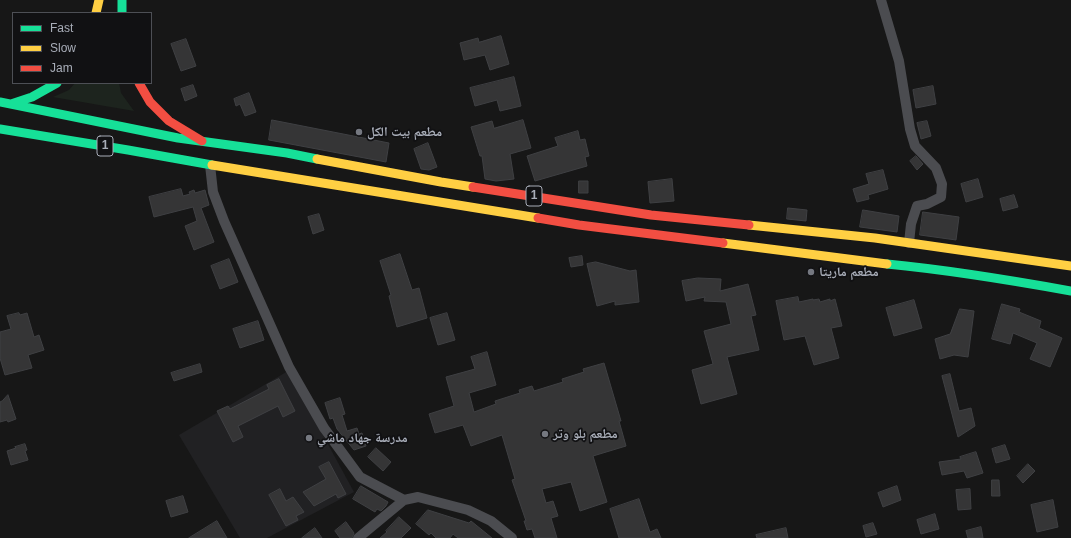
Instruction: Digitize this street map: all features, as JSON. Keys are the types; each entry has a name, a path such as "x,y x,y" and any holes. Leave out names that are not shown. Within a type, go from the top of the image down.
{"main road":[{"path":"96,12 99,0"},
{"path":"122,0 122,12"},
{"path":"11,104 32,97 55,84"},
{"path":"140,84 150,102 169,121 202,141"},
{"name":"1","path":"0,102 178,138 287,153 438,192 579,225 927,268 1071,291"},
{"name":"1","path":"0,129 210,165 651,215 874,244 909,243 1064,270"},
{"path":"872,262 874,244"},
{"path":"1057,289 1064,270"}],"street":[{"path":"881,0 899,61 910,129 915,146 936,168 942,184 941,197 927,204 917,206 911,224 909,243"},
{"path":"210,165 213,192 224,221 289,367 324,428 360,477 404,500"},
{"path":"358,538 404,500 418,497 468,510 491,521 512,538"}],"shaded area":[{"path":"74,84 119,84 121,93 134,111 53,97 69,90"},
{"path":"288,371 354,492 267,538 240,538 179,435"}],"building":[{"path":"501,36 509,64 490,70 485,55 464,60 460,43 478,38 479,42"},
{"path":"186,39 196,66 181,71 171,44"},
{"path":"514,77 521,106 500,111 497,100 475,106 470,88"},
{"path":"193,85 197,96 185,101 181,89"},
{"path":"933,86 936,104 916,108 913,90"},
{"path":"249,93 256,112 245,116 240,104 236,106 234,99"},
{"path":"272,120 389,143 386,162 269,140"},
{"path":"523,120 531,148 510,154 514,179 496,181 485,179 482,156 480,156 471,127 492,121 494,128"},
{"path":"927,121 931,136 921,139 917,123"},
{"path":"578,131 580,140 585,139 589,156 585,157 587,166 535,181 527,156 558,146 555,138"},
{"path":"428,143 437,167 429,170 421,169 414,149"},
{"path":"916,156 923,164 917,170 910,161"},
{"path":"883,170 888,189 868,195 869,199 857,202 853,189 869,184 866,174"},
{"path":"672,179 674,201 650,203 648,182"},
{"path":"978,179 983,197 966,202 961,184"},
{"path":"579,181 588,181 588,193 579,193"},
{"path":"181,189 183,196 190,194 189,192 194,190 195,193 205,190 209,205 201,208 214,242 194,250 185,226 197,221 193,207 154,217 149,197"},
{"path":"1014,195 1018,207 1003,211 1000,199"},
{"path":"788,208 807,210 806,221 787,219"},
{"path":"863,210 899,216 897,232 860,227"},
{"path":"923,212 959,217 956,240 920,235"},
{"path":"319,214 324,230 313,234 308,217"},
{"path":"400,254 412,290 419,288 427,318 397,327 389,296 391,295 380,261"},
{"path":"582,256 583,265 571,267 569,258"},
{"path":"229,259 238,282 220,289 211,266"},
{"path":"596,262 630,271 636,270 639,302 615,305 615,301 597,306 587,264"},
{"path":"698,278 721,279 720,291 748,284 756,315 751,316 759,350 727,357 737,394 701,404 692,370 713,364 704,331 731,324 726,302 704,301 705,297 686,301 682,281"},
{"path":"798,297 799,302 813,299 819,299 820,302 835,299 842,326 831,328 839,358 814,365 805,336 784,340 776,301"},
{"path":"914,300 922,328 894,336 886,308"},
{"path":"1002,304 1020,309 1019,312 1041,321 1039,328 1062,338 1050,367 1030,359 1037,343 1013,333 1010,344 992,339"},
{"path":"960,309 974,311 968,357 954,355 940,359 935,339 950,334"},
{"path":"19,313 20,315 27,313 34,337 39,335 44,350 28,355 32,368 5,375 0,358 0,332 11,329 7,316"},
{"path":"447,313 455,340 438,345 430,318"},
{"path":"258,321 264,340 240,348 233,329"},
{"path":"487,352 496,385 469,393 474,412 496,404 495,401 520,393 519,390 532,386 534,391 563,382 562,379 584,372 583,369 604,363 621,421 619,421 626,446 593,456 607,502 580,511 571,482 542,489 546,503 553,501 558,516 551,518 557,538 535,538 532,529 527,530 524,521 526,521 512,480 515,479 502,435 471,446 463,425 435,433 429,414 454,406 446,377 475,369 471,357"},
{"path":"200,364 202,372 174,381 171,373"},
{"path":"950,374 959,411 971,408 975,426 958,437 942,376"},
{"path":"279,379 295,411 283,417 278,406 238,426 243,437 233,442 217,411 228,406 230,409 269,389 267,385"},
{"path":"8,395 16,419 8,422 7,420 0,422 0,402"},
{"path":"340,398 345,414 342,415 347,431 357,428 359,434 362,433 366,446 354,450 337,429 333,418 330,419 325,403"},
{"path":"25,444 27,450 25,451 28,460 11,465 7,451"},
{"path":"1005,445 1010,459 996,463 992,449"},
{"path":"376,448 391,462 383,471 368,457"},
{"path":"976,452 983,473 967,478 964,471 942,475 939,462 961,459 960,457"},
{"path":"329,462 346,494 338,498 336,494 314,506 303,492 326,479 319,467"},
{"path":"1028,464 1035,471 1023,483 1017,476"},
{"path":"992,480 999,480 1000,496 992,496"},
{"path":"361,486 388,502 381,511 377,509 375,512 353,499"},
{"path":"897,486 901,500 883,507 878,493"},
{"path":"280,489 286,501 293,497 304,512 296,516 298,520 286,526 269,495"},
{"path":"970,489 971,509 958,510 956,490"},
{"path":"183,496 188,512 171,517 166,501"},
{"path":"639,499 650,532 657,529 661,538 619,538 610,509"},
{"path":"1053,500 1058,527 1037,532 1031,505"},
{"path":"428,510 469,523 471,521 492,538 458,538 453,534 450,538 436,538 431,533 429,535 416,524"},
{"path":"935,514 939,529 921,534 917,520"},
{"path":"399,517 411,528 401,538 380,538 387,532 386,531"},
{"path":"217,521 227,538 189,538"},
{"path":"346,522 354,533 352,538 340,538 335,531"},
{"path":"873,523 877,534 866,537 863,526"},
{"path":"981,527 983,538 968,538 966,531"},
{"path":"315,528 322,538 302,538"},
{"path":"786,528 788,538 757,538 756,535"}],"traffic: fast":[{"path":"122,0 122,12"},
{"path":"11,104 32,97 55,84"},
{"path":"0,102 178,138 287,153 317,159"},
{"path":"0,129 212,165"},
{"path":"887,264 933,269 1071,291"}],"traffic: slow":[{"path":"96,12 99,0"},
{"path":"317,159 473,187"},
{"path":"212,165 538,218"},
{"path":"749,225 875,238 1071,266"},
{"path":"723,243 887,264"}],"traffic: jam":[{"path":"140,84 150,102 169,121 202,141"},
{"path":"473,187 651,215 749,225"},
{"path":"538,218 579,225 723,243"}],"place":[{"name":"مطعم بيت الكل","path":"359,132"},
{"name":"مطعم ماريتا","path":"811,272"},
{"name":"مطعم بلو وتر","path":"545,434"},
{"name":"مدرسة جهاد ماشي","path":"309,438"}]}
